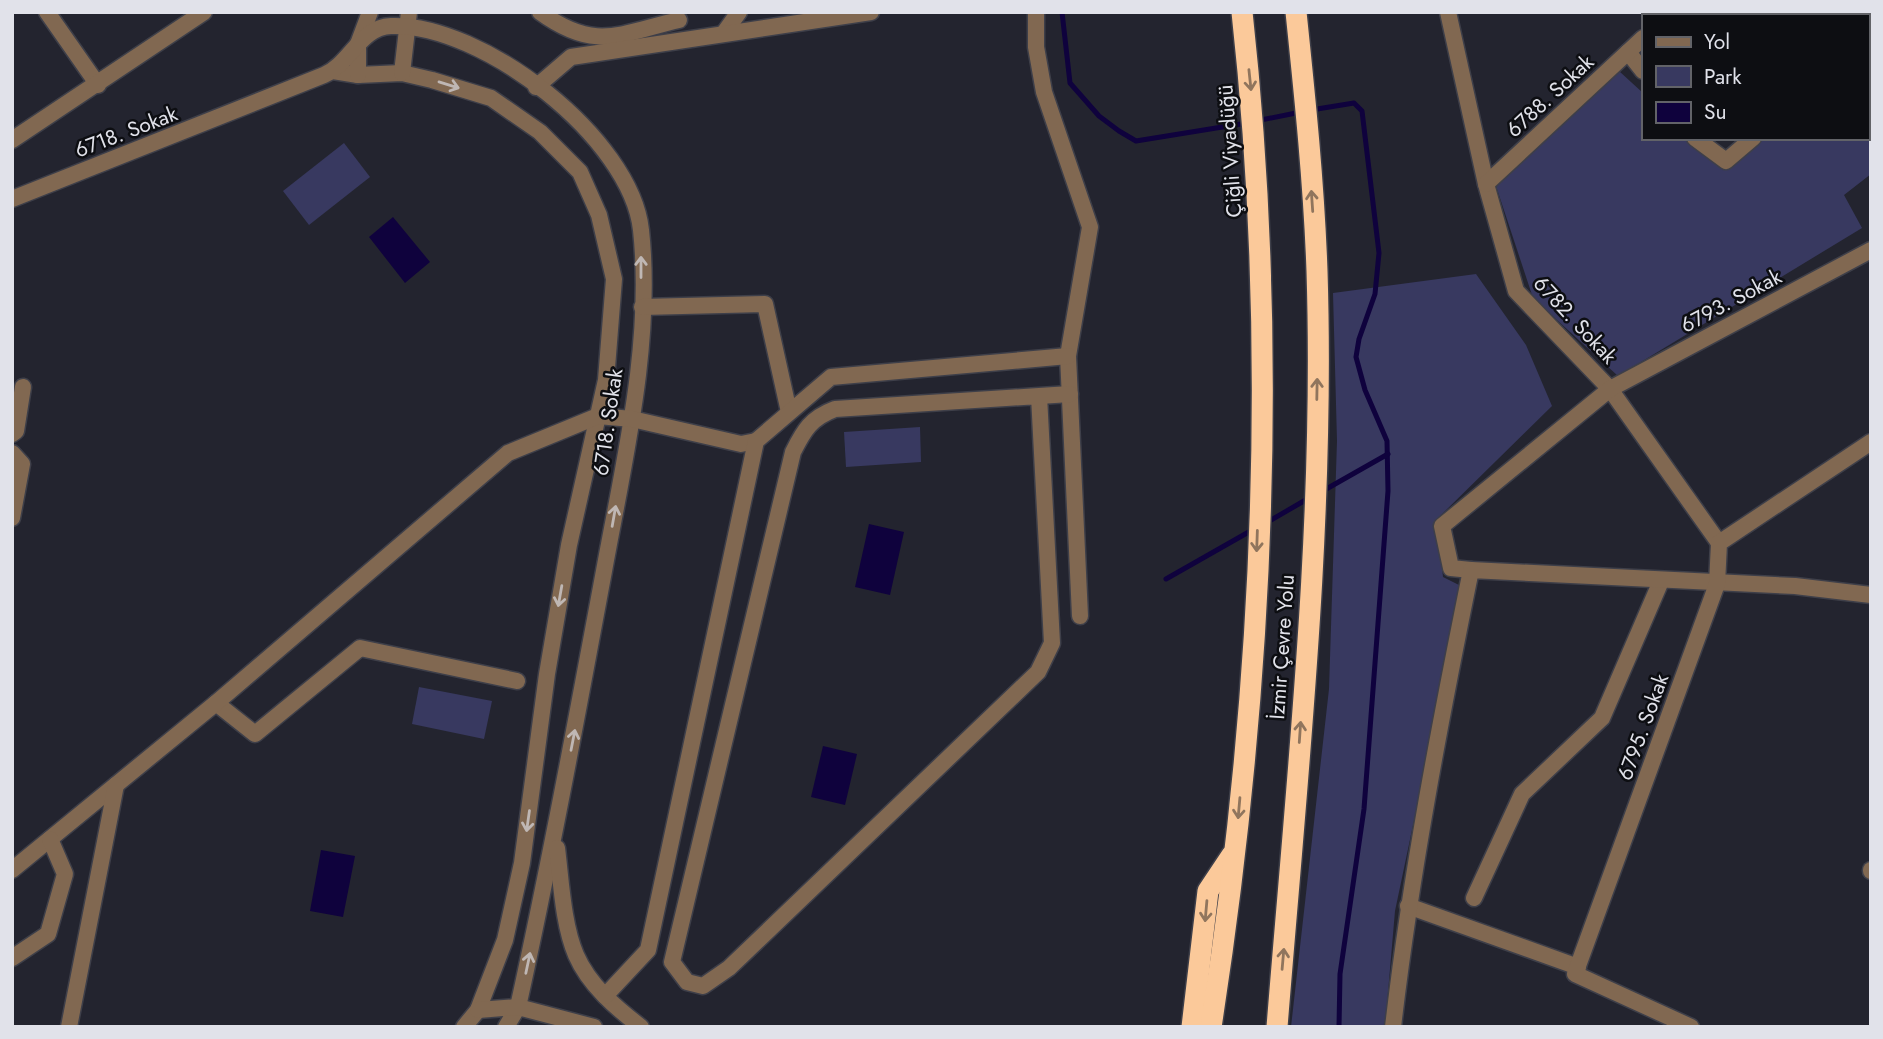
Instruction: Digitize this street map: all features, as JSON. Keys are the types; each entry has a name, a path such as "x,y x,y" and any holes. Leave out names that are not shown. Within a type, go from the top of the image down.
{"highway":[{"name":"Çiğli Viyadüğü","path":"1242,12 1251,89 1263,286"},
{"name":"İzmir Çevre Yolu","path":"1277,1027 1313,551 1316,457 1317,269 1296,12"},
{"name":"İzmir Çevre Yolu","path":"1210,1027 1235,851 1254,625 1263,286"},
{"path":"1192,1027 1208,891 1235,851"}],"street":[{"path":"47,12 98,85"},
{"path":"12,140 204,12"},
{"path":"358,75 358,44 370,12"},
{"path":"540,12 565,30 597,39 679,20"},
{"path":"724,33 739,12"},
{"path":"536,87 571,57 871,12"},
{"path":"1036,12 1036,47 1044,92 1090,227 1068,356 1080,615"},
{"name":"6782. Sokak","path":"1448,12 1486,184 1516,291 1610,389 1719,543"},
{"path":"402,74 409,20"},
{"name":"6718. Sokak","path":"12,199 333,71 375,29 409,20 455,37 495,57 578,117 623,175 641,227 642,307 632,419 556,831 518,1007 503,1027"},
{"name":"6788. Sokak","path":"1486,184 1642,39"},
{"path":"1628,52 1642,70"},
{"name":"6718. Sokak","path":"333,71 358,75 402,74 491,98 540,132 580,172 599,215 614,279 606,380 562,584 522,863 505,940 478,1010 464,1027"},
{"path":"1698,140 1726,161 1751,140"},
{"name":"6793. Sokak","path":"1471,570 1451,568 1442,526 1610,389 1871,250"},
{"path":"642,307 765,304 789,412"},
{"path":"12,870 216,703 509,453 598,416 632,419 741,444 756,441 831,377 1068,356"},
{"path":"12,434 16,431 23,387"},
{"path":"1039,396 1052,643 1038,672 729,968 703,986 687,982 672,962 793,452 806,428 818,416 835,409 1070,394"},
{"path":"604,996 648,950 756,441"},
{"path":"1719,543 1871,442"},
{"path":"12,453 22,464 12,518"},
{"name":"6795. Sokak","path":"1578,967 1717,584 1719,543"},
{"path":"1393,1027 1408,906 1431,765 1471,570 1795,586 1871,595"},
{"path":"1474,898 1522,794 1602,718 1661,581"},
{"path":"216,703 256,734 360,648 517,681"},
{"path":"69,1027 116,785"},
{"path":"556,831 562,890 576,955 604,996 642,1027"},
{"path":"12,958 48,934 65,874 50,839"},
{"path":"1408,906 1578,967 1575,974 1691,1027"},
{"path":"478,1010 518,1007 594,1027"},
{"path":"478,1010 503,1027"}],"green space":[{"path":"1871,50 1871,174 1844,195 1862,228 1618,376 1533,298 1495,183 1619,71 1642,92 1642,140 1697,140 1727,166 1760,140 1869,140"},
{"path":"344,143 370,177 309,225 283,191"},
{"path":"1476,274 1526,345 1552,406 1437,519 1443,577 1463,587 1395,911 1385,1027 1291,1027 1329,689 1337,441 1333,293"},
{"path":"920,427 921,462 846,467 844,432"},
{"path":"419,687 492,701 484,739 412,724"}],"water":[{"path":"393,217 430,262 405,283 369,237"},
{"path":"869,524 904,532 890,595 855,587"},
{"path":"823,746 857,754 845,805 811,797"},
{"path":"321,850 355,856 343,917 310,911"}],"waterway":[{"path":"1062,12 1070,83 1099,116 1119,131 1136,141 1247,123"},
{"path":"1311,110 1354,103 1362,111 1379,253 1375,294 1359,339 1356,357 1365,390 1387,441 1388,491 1364,809 1340,974 1339,1027"},
{"path":"1256,121 1301,112"},
{"path":"1321,492 1388,454"},
{"path":"1266,523 1309,498"},
{"path":"1166,579 1254,529"}]}
